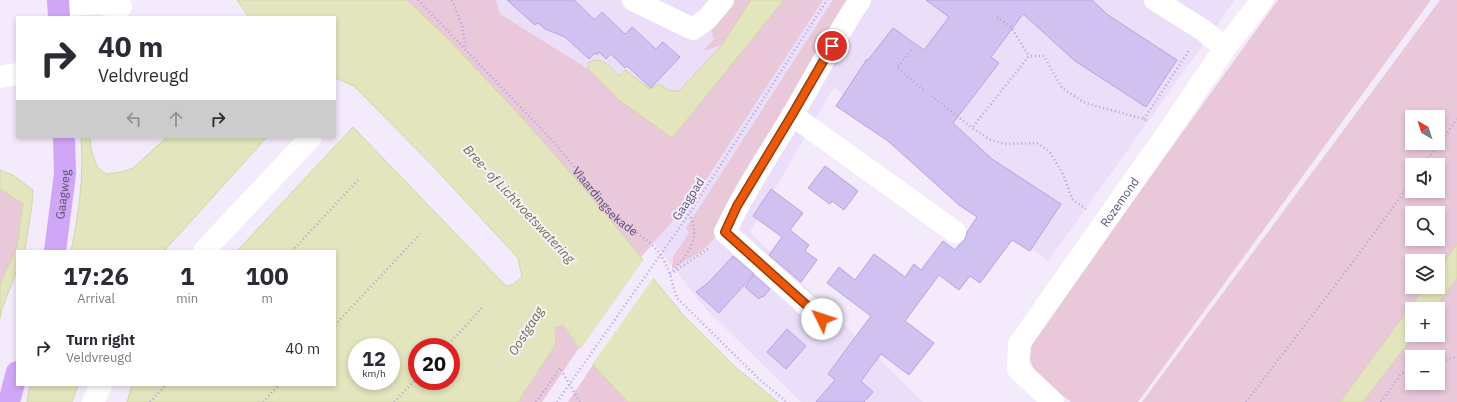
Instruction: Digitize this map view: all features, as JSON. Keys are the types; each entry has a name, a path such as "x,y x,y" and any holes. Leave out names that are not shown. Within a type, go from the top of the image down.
{"main road":[{"name":"Gaagweg","path":"55,250 65,174 64,138"},
{"path":"9,402 16,376"}],"street":[{"path":"633,0 692,29 707,19 723,0"},
{"path":"822,319 725,232 737,206 792,115 847,18 860,0"},
{"path":"1155,0 1203,30 1225,48"},
{"name":"Rozemond","path":"1053,402 1018,369 1019,344 1105,223 1225,48 1262,0"},
{"path":"59,8 96,3 121,7"},
{"path":"0,77 16,74"},
{"path":"792,115 955,232"},
{"path":"205,250 310,138"},
{"path":"93,402 101,386"}],"path":[{"name":"Vlaardingsekade","path":"418,0 553,141 615,216 648,241 656,249 664,260 678,298 760,380 787,402"},
{"path":"452,0 462,25 466,49"},
{"name":"Gaagpad","path":"557,402 679,229 827,0"},
{"path":"997,17 1011,26 1029,56"},
{"path":"1144,119 1203,30"},
{"path":"911,50 897,68 924,90"},
{"path":"1029,56 1044,56 1062,88 1085,102 1144,119 1166,135"},
{"path":"972,128 1029,56"},
{"path":"932,96 972,128 991,140 1005,144 1037,143 1049,151 1063,174 1072,199 1105,223"},
{"path":"1429,158 1457,119"},
{"path":"293,250 358,180"},
{"path":"1246,402 1356,258 1405,191"},
{"path":"670,274 684,259 692,246 695,232 694,222 689,214"},
{"path":"670,274 707,251 725,232"},
{"path":"336,324 420,234"},
{"path":"454,338 482,308"},
{"path":"1445,360 1457,357"},
{"path":"536,402 560,368 580,402"},
{"path":"1381,402 1402,373 1405,372"},
{"path":"150,402 165,386"},
{"path":"263,402 278,386"},
{"path":"394,402 408,387"}],"shaded area":[{"path":"407,0 496,0 500,14 588,69 618,99 672,138 784,0 823,0 698,192 641,257 588,193 524,120"},
{"path":"455,0 1235,0 1048,261 834,87 750,232 923,402 801,402 706,309 646,232"},
{"path":"733,0 751,0 722,45 703,51 715,38 712,36 713,32 709,29"},
{"path":"833,0 852,0 720,233 702,251 672,269 673,257 689,233 686,228"},
{"path":"1278,0 1431,0 1138,402 1071,402 1037,376 1030,360 1032,341"},
{"path":"1440,0 1457,0 1457,244 1445,260 1445,254 1405,254 1405,294 1420,294 1414,302 1405,302 1405,314 1340,402 1142,402"},
{"path":"0,182 23,204 17,247 0,289"},
{"path":"1457,278 1457,402 1363,402 1409,342 1445,342 1445,302 1439,302"},
{"path":"563,325 579,348 542,402 518,402 556,344 555,328"},
{"path":"593,365 628,402 568,402"}],"water":[{"path":"237,0 407,0 452,43 524,120 588,193 641,257 652,277 684,316 734,366 778,402 628,402 593,365 563,325 555,328 556,344 518,402 127,402 132,386 336,386 336,250 238,250 353,127 506,286 514,284 522,276 518,258 432,165 354,86 336,79 336,16 248,16"},
{"path":"751,0 784,0 672,138 618,99 588,69 588,63 597,60 608,65 619,76 625,70 650,89 659,84 670,91 679,91 722,45"},
{"path":"81,138 90,138 91,149 97,167 106,174 121,172 133,168 166,138 266,138 165,250 71,250 80,194"},
{"path":"0,170 13,175 33,190 25,249 16,250 16,273 0,318 0,284 17,247 23,204 0,189"},
{"path":"1457,244 1457,278 1439,302 1414,302 1420,294 1445,294 1445,260"},
{"path":"1405,314 1405,342 1409,342 1363,402 1340,402"},
{"path":"30,386 78,386 72,402 27,402"}],"pier":[{"path":"644,259 654,277 591,366 579,351"}],"building":[{"path":"507,0 574,0 595,20 602,12 625,34 632,27 656,49 663,42 680,57 651,88 627,66 625,68 611,54 606,59 599,52 597,55 595,53 589,59 565,37 545,29 538,23 535,25"},
{"path":"926,0 1092,0 1108,15 1177,60 1146,107 1075,61 1023,14 991,57 999,63 953,123 992,159 1061,204 1030,251 1012,240 980,283 970,276 959,290 939,275 905,321 934,343 909,375 881,354 861,381 873,392 864,402 816,402 835,380 828,374 871,316 827,283 839,267 855,280 874,254 905,277 914,264 921,270 943,241 955,250 965,239 967,232 977,217 959,205 888,141 836,106 867,59 868,60 893,28 924,50 949,17"},
{"path":"825,166 858,191 844,210 832,201 830,204 808,188"},
{"path":"771,189 803,213 790,230 809,245 805,251 817,260 801,282 769,255 782,237 753,216"},
{"path":"733,256 754,274 719,313 696,292 708,283"},
{"path":"754,275 770,289 763,297 762,296 759,299 745,287"},
{"path":"787,329 806,346 786,369 767,352"}],"route":[{"path":"822,319 725,232 737,206 832,46"}],"water label":[{"name":"Bree- of Lichtvoetswatering","path":"519,204"},
{"name":"Oostgaag","path":"526,331"}]}
